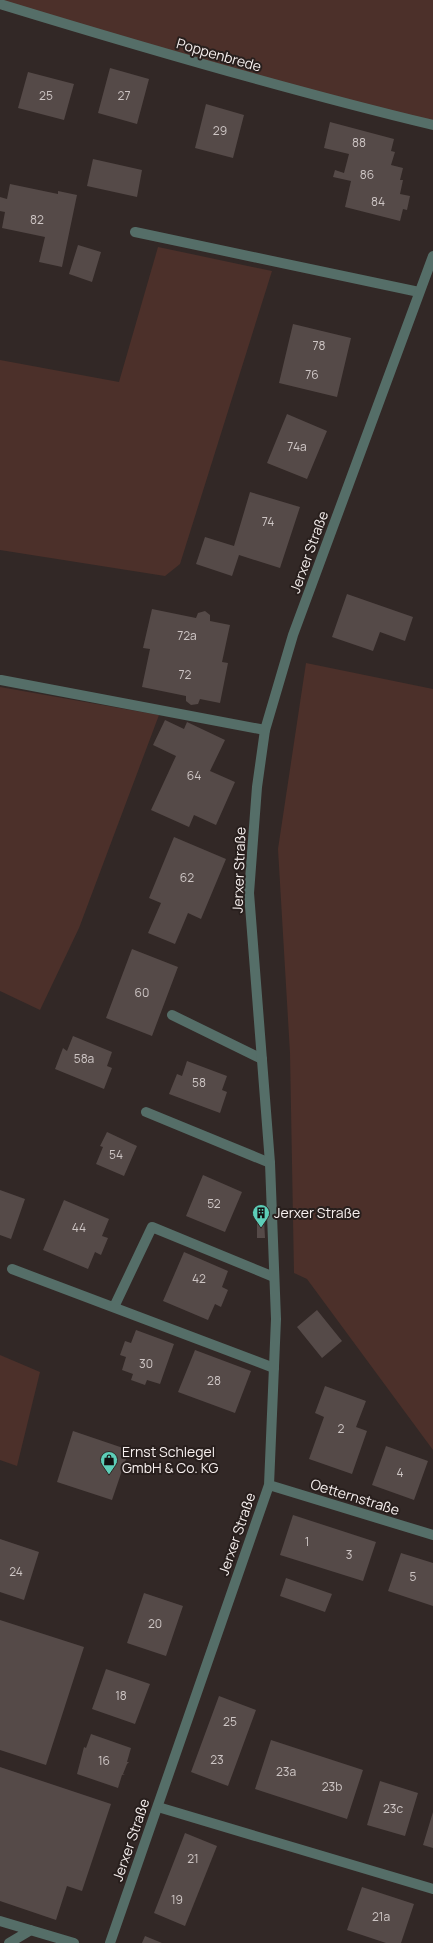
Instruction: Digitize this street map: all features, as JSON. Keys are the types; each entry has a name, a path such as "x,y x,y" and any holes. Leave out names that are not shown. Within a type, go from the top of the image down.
{"street":[{"name":"Poppenbrede","path":"0,4 188,61 321,98 433,125"},
{"path":"135,232 419,292"},
{"name":"Jerxer Straße","path":"110,1943 269,1485 276,1319 270,1163 250,893 257,787 265,730 293,635 433,256"},
{"path":"0,680 265,730"},
{"path":"172,1015 262,1059"},
{"path":"146,1112 270,1163"},
{"path":"114,1307 152,1226 274,1277"},
{"path":"12,1269 274,1368"},
{"name":"Oetternstraße","path":"269,1485 433,1535"},
{"path":"158,1807 433,1890"},
{"path":"0,1921 74,1943"},
{"path":"9,1943 31,1930"}],"shaded area":[{"path":"0,0 433,0 433,124 0,5"},
{"path":"158,247 272,271 180,564 165,576 0,550 0,360 119,382"},
{"path":"306,663 433,689 433,1450 307,1279 294,1273 290,1053 278,849"},
{"path":"0,687 159,715 79,928 40,1010 0,991"},
{"path":"0,1355 40,1372 17,1466 0,1460"}],"building":[{"path":"110,68 149,79 137,124 98,113"},
{"path":"28,72 74,84 64,120 18,108"},
{"path":"206,104 244,115 233,158 195,148"},
{"path":"330,122 394,139 391,151 395,152 391,165 403,168 400,180 403,180 400,194 410,196 407,210 403,209 400,221 345,207 351,181 333,177 335,170 344,173 349,154 324,148"},
{"path":"93,159 142,170 137,197 87,186"},
{"path":"10,184 58,194 58,191 77,195 62,267 39,262 45,237 2,228 5,212 0,211 0,197 7,199"},
{"path":"78,245 101,252 92,282 69,274"},
{"path":"293,324 351,338 337,397 279,383"},
{"path":"287,414 327,431 307,479 267,463"},
{"path":"250,492 300,507 280,568 239,555 232,576 196,564 205,537 234,546"},
{"path":"347,594 413,617 405,641 380,632 373,651 332,637"},
{"path":"152,609 196,618 198,613 205,611 210,615 210,621 230,625 222,662 228,663 220,703 200,699 198,704 191,705 186,701 186,696 142,687 150,649 143,648"},
{"path":"165,720 184,729 187,722 225,740 210,771 235,782 216,825 194,815 189,827 151,810 176,756 153,745"},
{"path":"174,837 226,859 201,919 188,913 175,944 148,933 161,903 149,898"},
{"path":"132,949 178,967 152,1036 106,1018"},
{"path":"73,1036 112,1052 107,1066 112,1068 104,1089 55,1069 63,1048 67,1051"},
{"path":"187,1061 227,1076 222,1090 227,1092 220,1113 169,1094 177,1074 182,1076"},
{"path":"107,1132 137,1146 124,1176 96,1164 103,1147 100,1146"},
{"path":"203,1175 242,1192 225,1232 186,1216"},
{"path":"0,1190 25,1199 11,1239 0,1235"},
{"path":"64,1200 109,1219 102,1236 108,1238 101,1255 95,1252 88,1269 43,1250"},
{"name":"Jerxer Straße","path":"257,1219 264,1219 265,1238 257,1238"},
{"path":"184,1252 228,1271 222,1287 228,1290 221,1307 215,1304 208,1320 163,1301"},
{"path":"317,1310 342,1341 322,1358 297,1327"},
{"path":"136,1330 174,1344 160,1384 147,1380 145,1385 131,1380 133,1374 122,1370 126,1357 120,1355 125,1341 131,1343"},
{"path":"195,1350 251,1371 235,1413 178,1392"},
{"path":"325,1386 366,1401 356,1427 367,1431 352,1474 309,1459 324,1417 315,1413"},
{"path":"73,1431 129,1450 112,1500 57,1482"},
{"path":"386,1446 428,1461 414,1500 372,1485"},
{"path":"293,1515 376,1542 363,1581 280,1555"},
{"path":"0,1539 39,1552 24,1600 0,1592"},
{"path":"401,1553 433,1563 433,1606 388,1591"},
{"path":"286,1578 332,1594 325,1612 280,1596"},
{"path":"144,1593 183,1606 166,1656 127,1643"},
{"path":"0,1620 84,1647 46,1765 0,1750"},
{"path":"106,1669 150,1684 135,1724 92,1709"},
{"path":"219,1696 256,1710 228,1786 191,1772"},
{"path":"91,1734 131,1748 127,1762 129,1762 123,1774 125,1774 122,1775 118,1788 77,1774 84,1747 86,1748"},
{"path":"271,1740 363,1770 347,1819 255,1789"},
{"path":"0,1767 111,1804 82,1891 67,1886 56,1920 0,1901"},
{"path":"380,1781 418,1793 405,1836 367,1825"},
{"path":"433,1812 433,1848 423,1845"},
{"path":"185,1833 217,1846 185,1926 154,1913"},
{"path":"362,1887 414,1904 401,1943 386,1943 347,1930"},
{"path":"145,1936 162,1943 142,1943"}],"place":[{"name":"Jerxer Straße","path":"261,1228"},
{"name":"Ernst Schlegel GmbH & Co. KG","path":"109,1475"}]}
